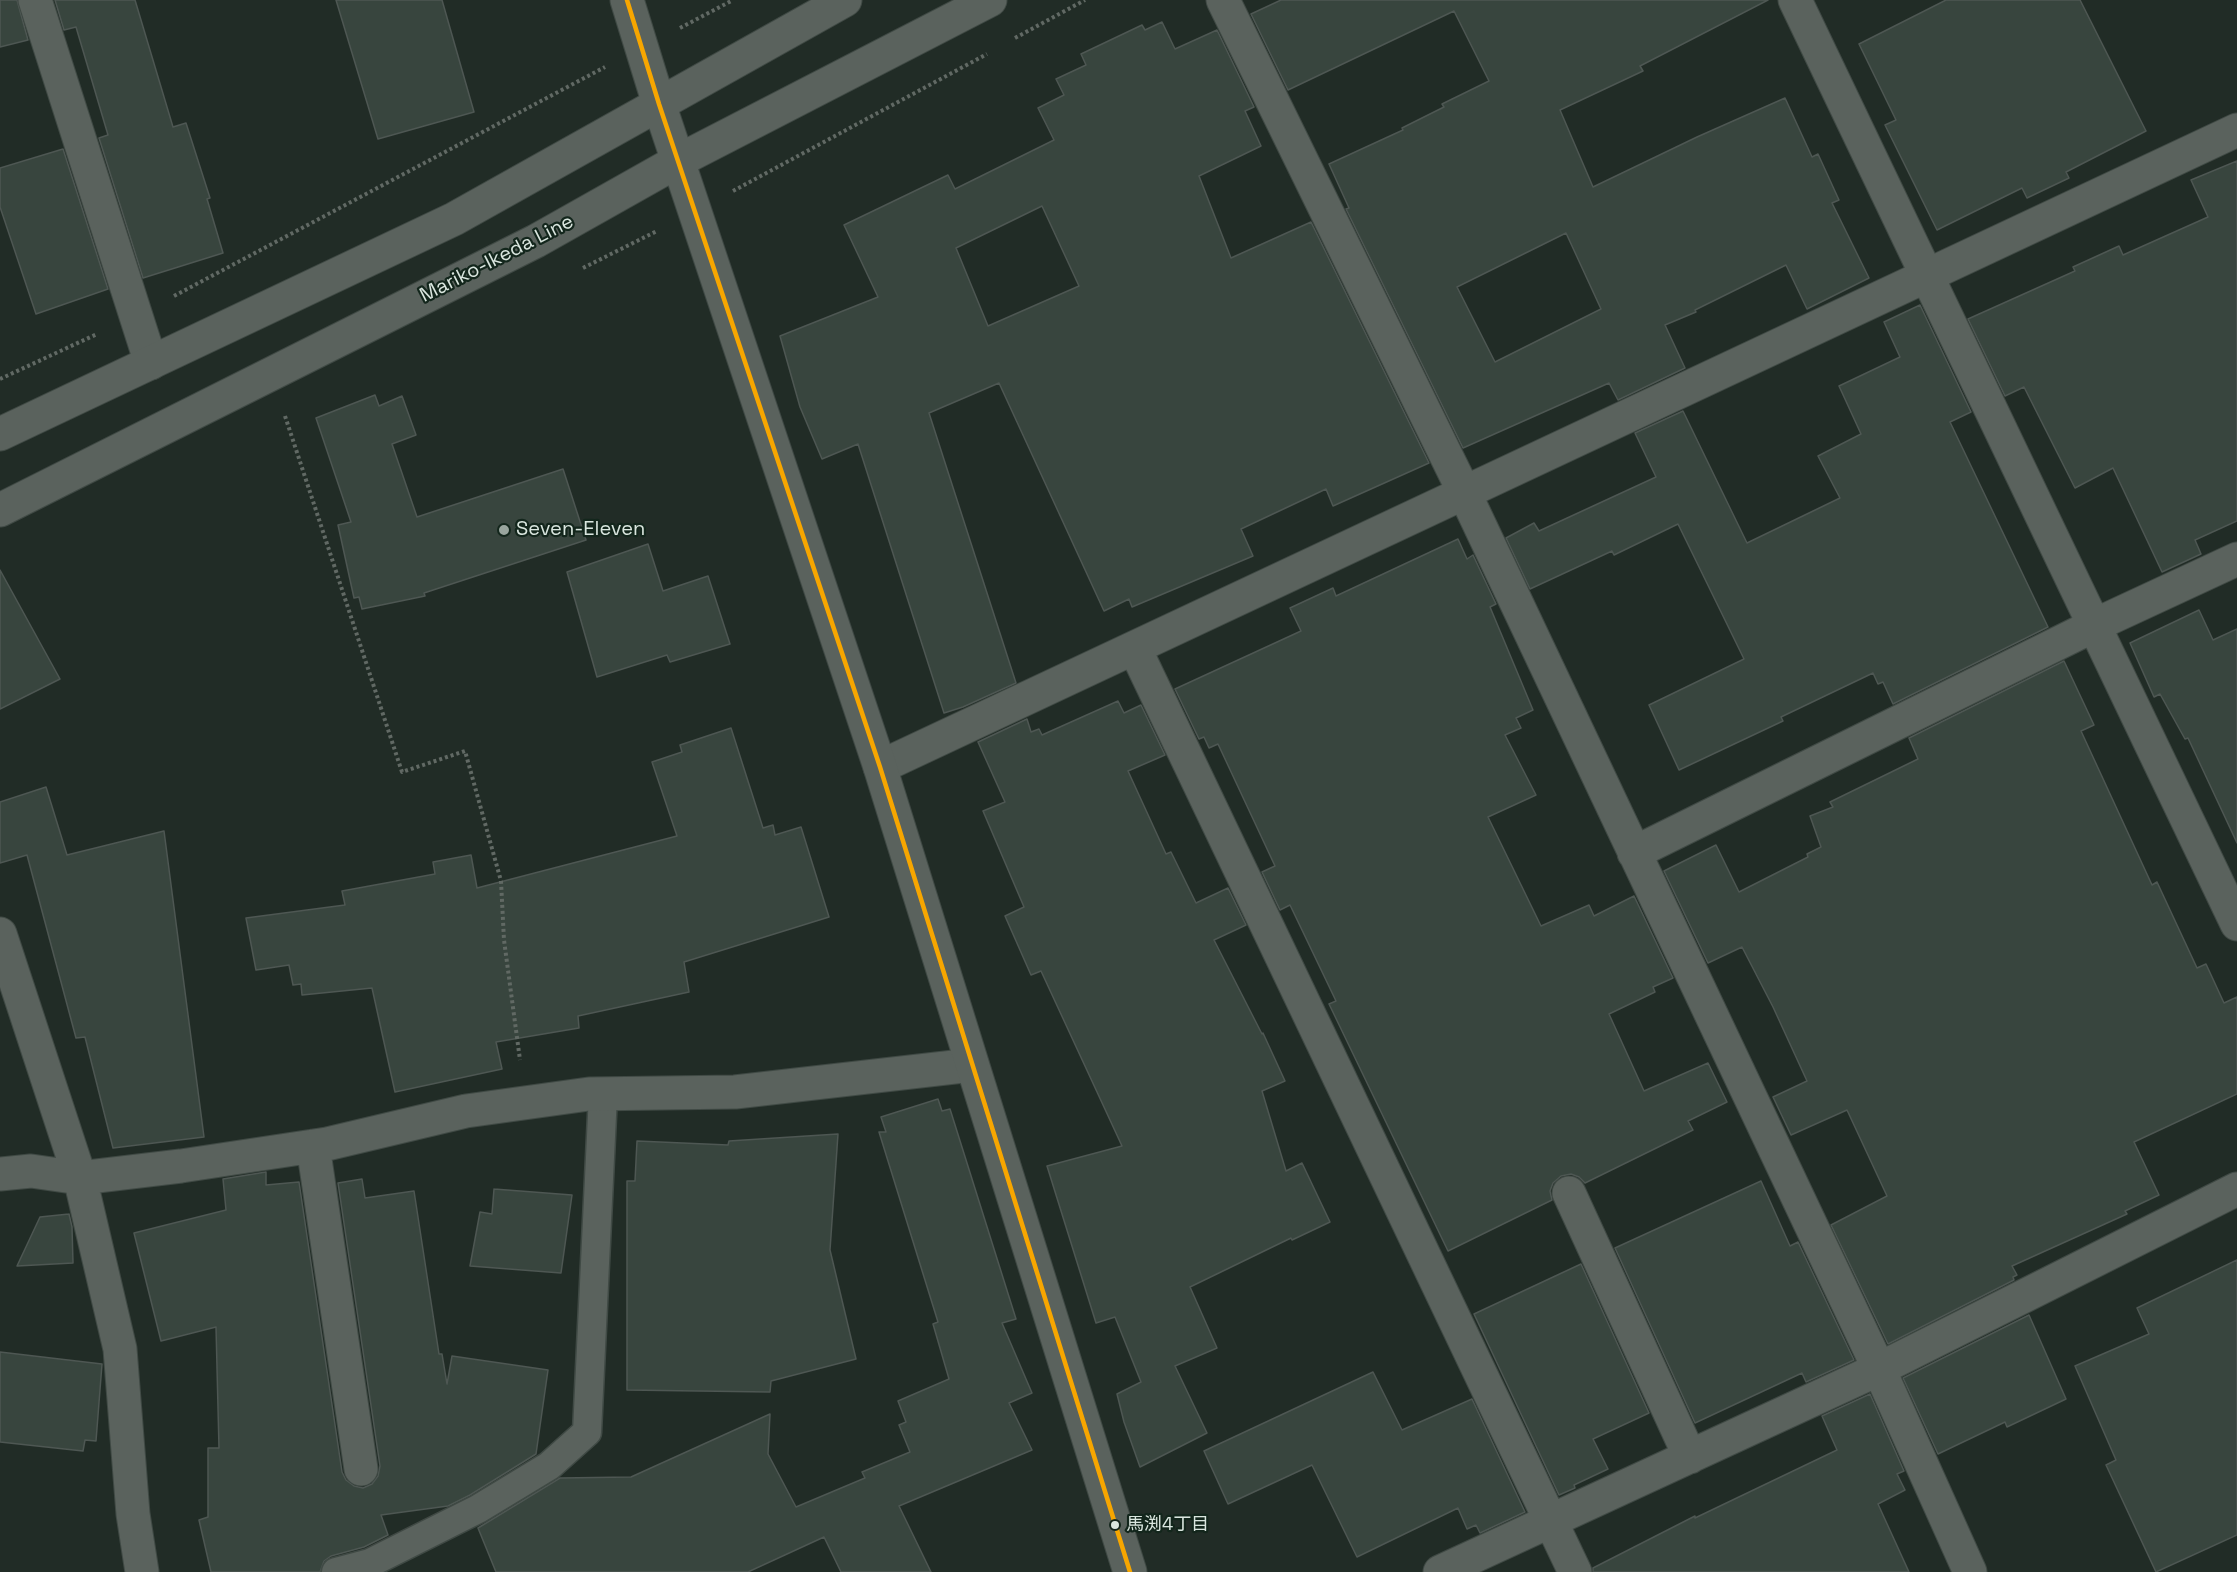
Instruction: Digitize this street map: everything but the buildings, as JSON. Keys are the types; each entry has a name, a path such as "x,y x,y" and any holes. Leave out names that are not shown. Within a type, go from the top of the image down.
{"street":[{"path":"35,0 151,363"},
{"path":"627,0 659,104 880,767 1131,1572"},
{"path":"0,434 454,219 845,0"},
{"name":"Mariko-Ikeda Line","path":"0,510 536,241 678,161 990,0"},
{"path":"1223,0 1464,492 1879,1369 1970,1572"},
{"path":"1795,0 2237,924"},
{"path":"880,767 1136,649 1464,492 2237,130"},
{"path":"1634,853 2095,625 2237,559"},
{"path":"1136,649 1575,1572"},
{"path":"0,934 80,1178 120,1349 133,1514 142,1572"},
{"path":"0,1174 31,1171 80,1178 182,1166 313,1146 466,1111 589,1094 735,1092 972,1065"},
{"path":"313,1146 361,1469"},
{"path":"1440,1572 1879,1369 2237,1189"},
{"path":"1569,1193 1690,1457"}],"lane":[{"path":"336,1572 370,1563 478,1509 549,1466 587,1432 603,1094"}],"path":[{"path":"0,379 135,316 733,0"},
{"path":"283,412 402,772 465,751 501,881 504,940 526,1103"}],"transit line":[{"path":"627,0 659,104 880,767 1130,1572"}],"place":[{"name":"Seven-Eleven","path":"504,530"},
{"name":"馬渕4丁目","path":"1115,1525"}]}
